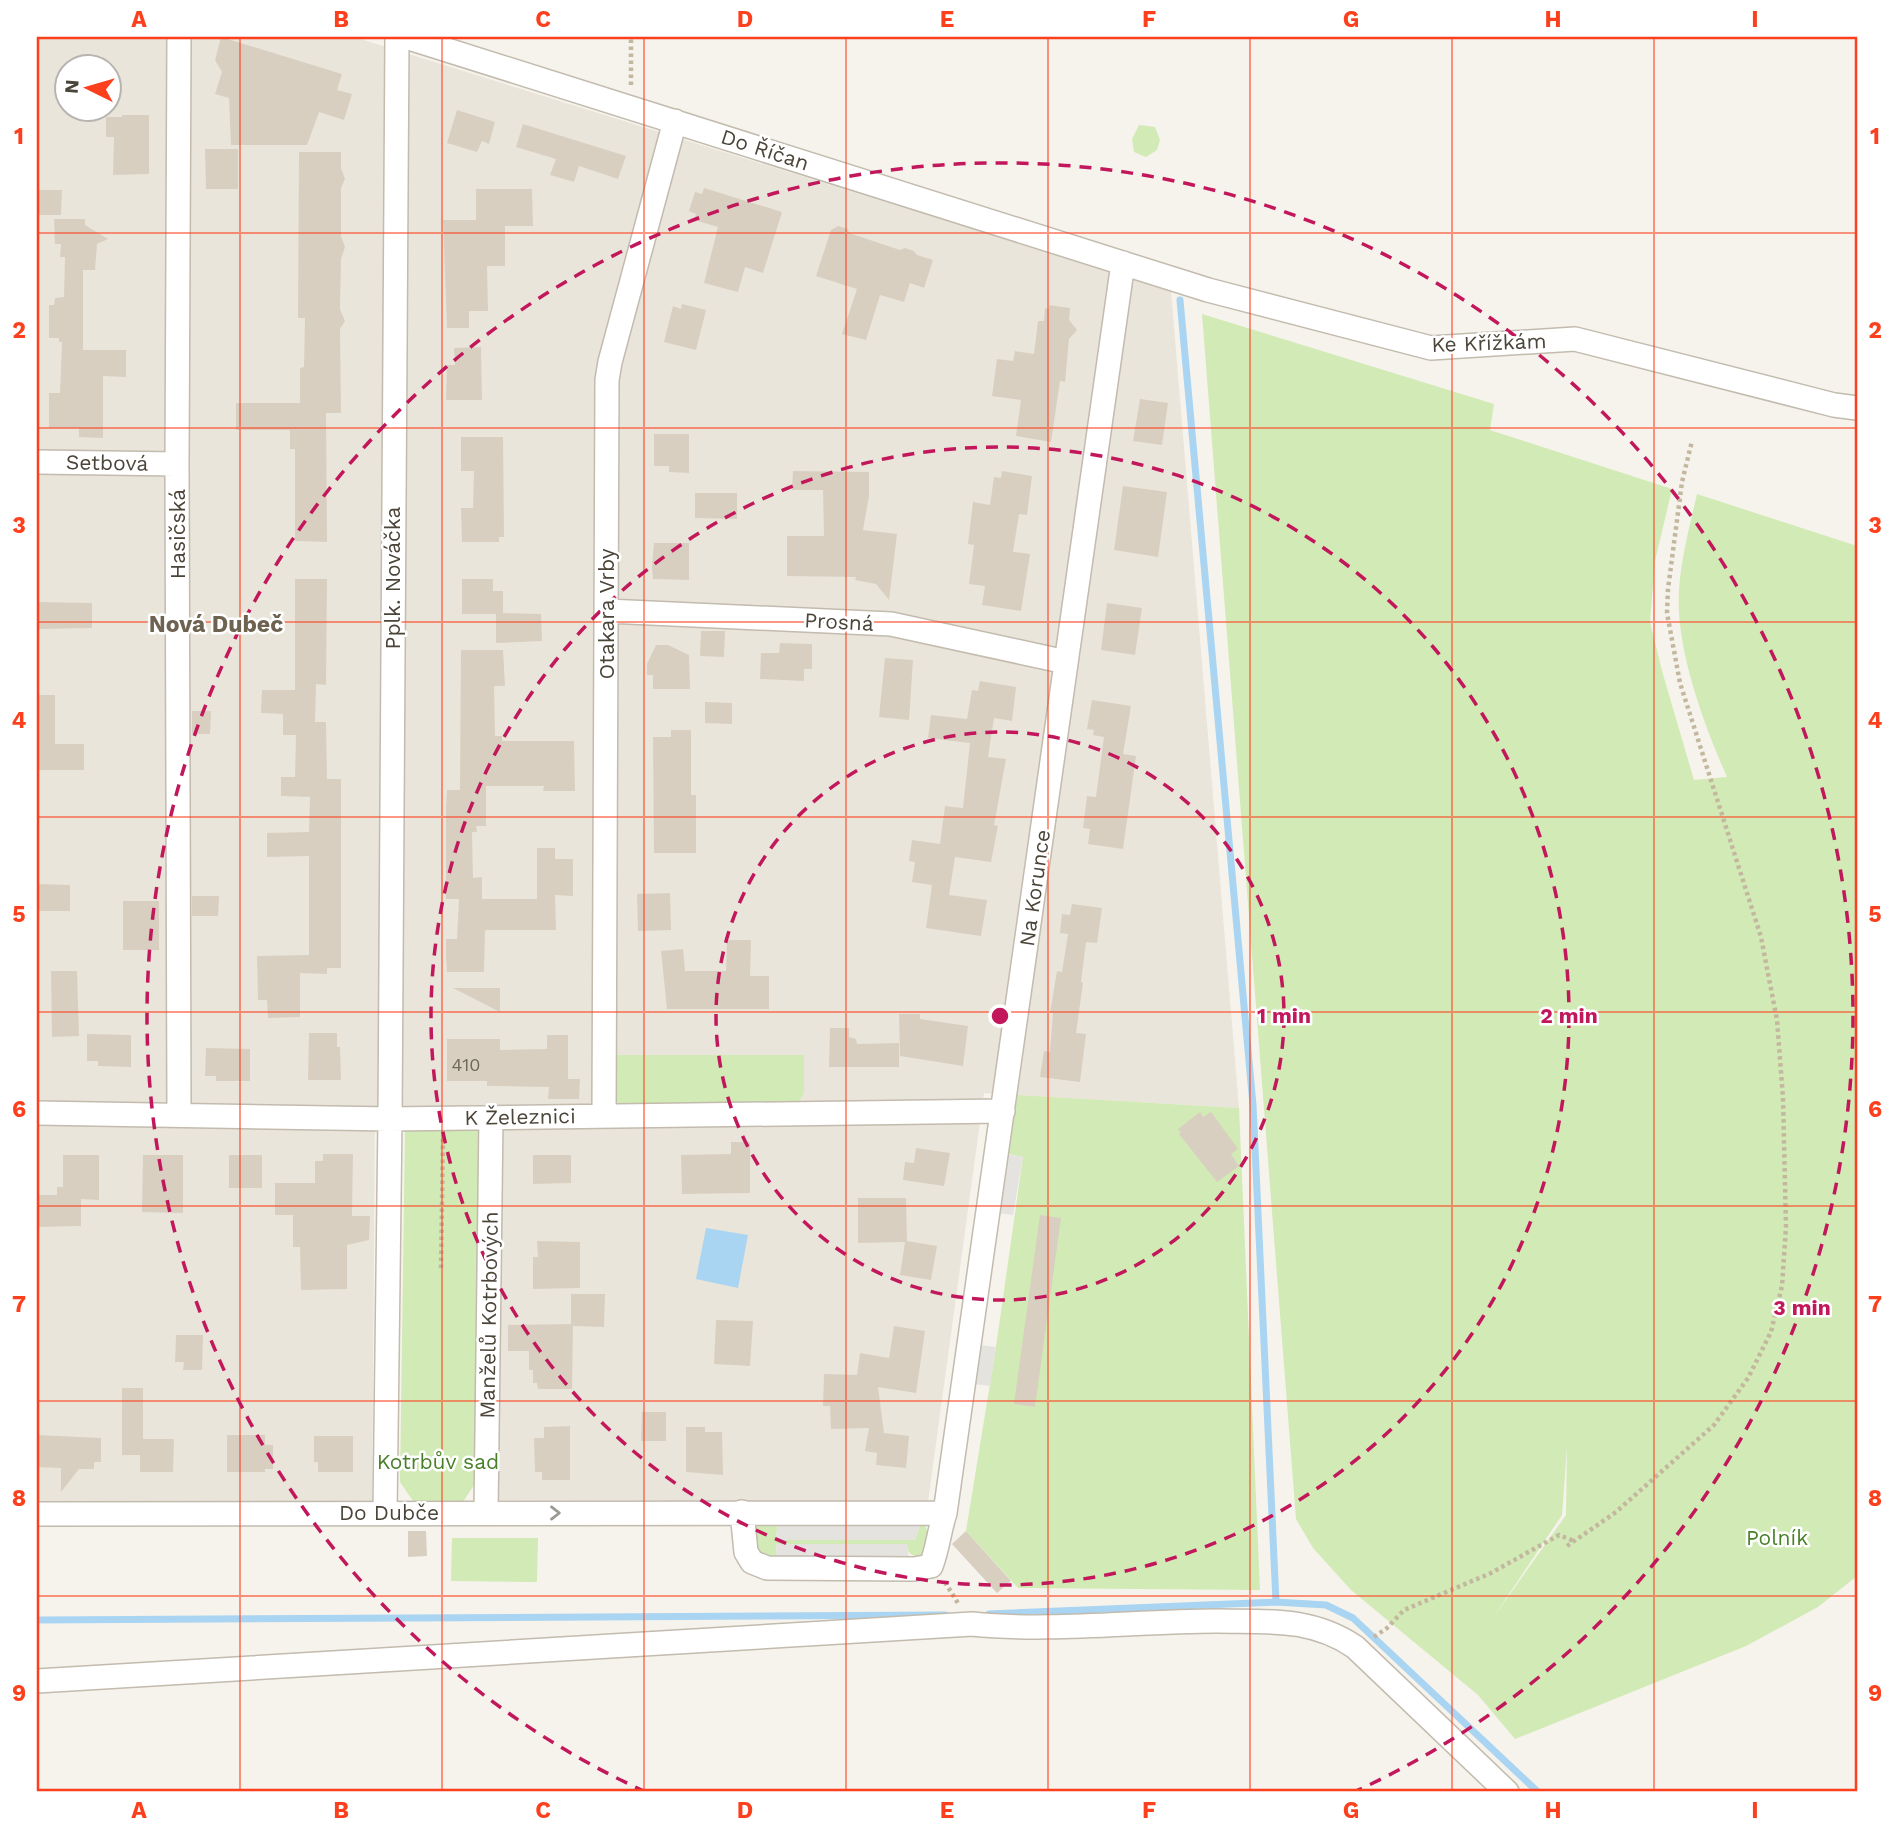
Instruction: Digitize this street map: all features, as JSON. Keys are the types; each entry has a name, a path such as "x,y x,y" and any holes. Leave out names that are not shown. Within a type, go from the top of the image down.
{"street":[{"name":"Hasičská","path":"179,1114 177,464 180,37"},
{"name":"Pplk. Nováčka","path":"390,1119 397,37"},
{"name":"Do Říčan","path":"406,37 1123,263"},
{"name":"Otakara Vrby","path":"604,1115 607,380 675,121"},
{"name":"Ke Křížkám","path":"1123,263 1208,290 1432,348 1575,339 1834,405 1857,408"},
{"name":"Na Korunce","path":"945,1513 1123,263"},
{"name":"Setbová","path":"37,462 177,464"},
{"name":"Prosná","path":"607,611 891,624 1066,662"},
{"name":"K Železnici","path":"37,1113 390,1119 1003,1111"},
{"name":"Manželů Kotrbových","path":"486,1513 491,1117"},
{"path":"385,1513 390,1119"},
{"path":"742,1512 746,1552 752,1562 767,1568 914,1569 931,1566 938,1548 939,1531 945,1513"},
{"name":"Do Dubče","path":"37,1514 945,1513"},
{"path":"37,1681 972,1625 1022,1628 1138,1622 1280,1621 1331,1633 1355,1647 1507,1792"}],"path":[{"path":"631,37 631,92 638,110"},
{"path":"1567,1546 1616,1512 1714,1425 1748,1377 1771,1332 1782,1286 1786,1227 1783,1098 1777,1020 1761,937 1680,683 1667,613 1682,482 1692,441"},
{"path":"441,1268 443,1118"},
{"path":"1378,1633 1404,1610 1492,1573 1559,1535 1574,1541"},
{"path":"931,1566 947,1585 961,1609"}],"shaded area":[{"path":"37,37 354,37 1171,291 1239,1108 984,1093 928,1502 498,1500 499,1116 375,1110 372,1502 37,1502"},
{"path":"1006,1154 1023,1157 1013,1215 998,1213"},
{"path":"980,1345 996,1347 990,1386 974,1384"},
{"path":"778,1519 922,1519 915,1540 776,1540"},
{"path":"776,1544 907,1544 910,1565 777,1562"}],"green space":[{"path":"1139,125 1155,127 1160,140 1157,150 1146,157 1134,152 1132,139"},
{"name":"Polník","path":"1202,314 1494,404 1490,430 1672,489 1655,561 1650,622 1694,780 1727,777 1709,734 1686,661 1679,612 1682,566 1697,494 1857,546 1857,1576 1818,1607 1746,1646 1515,1739 1478,1695 1351,1590 1313,1548 1296,1519","holes":["1567,1447 1566,1515 1493,1618 1562,1515"]},
{"path":"613,1055 804,1055 804,1093 798,1103 619,1103 615,1101"},
{"path":"1017,1095 1239,1108 1260,1590 1018,1588 966,1531 1023,1157 1008,1154"},
{"name":"Kotrbův sad","path":"405,1128 479,1129 476,1482 463,1502 413,1501 400,1482"},
{"path":"778,1519 776,1540 915,1540 922,1519 928,1534 928,1543 922,1557 908,1551 907,1545 776,1544 777,1562 756,1554 754,1528 757,1524"},
{"path":"452,1538 538,1538 537,1582 451,1581"}],"water":[{"path":"706,1228 748,1235 738,1288 696,1279"}],"building":[{"path":"221,37 342,74 337,90 352,94 344,120 319,112 307,145 231,145 229,98 215,94 222,72 215,60"},
{"path":"457,110 495,122 489,144 482,141 477,152 447,143"},
{"path":"149,115 149,174 113,175 114,137 106,137 106,122 122,122 122,117"},
{"path":"523,124 626,156 618,179 579,166 574,182 550,175 556,159 516,147"},
{"path":"205,149 238,149 238,189 206,189"},
{"path":"299,152 341,152 341,168 345,179 341,188 341,236 345,247 341,259 340,309 345,321 340,329 341,413 326,413 327,542 295,541 295,449 290,449 290,430 236,430 236,403 300,403 305,318 298,318"},
{"path":"704,188 782,212 763,273 745,267 738,292 704,283 718,227 694,220 696,214 689,211 695,192 702,194"},
{"path":"476,189 532,189 533,226 505,226 505,266 487,266 488,311 469,311 469,328 447,328 443,220 476,220"},
{"path":"37,190 62,190 61,215 37,215"},
{"path":"54,219 85,219 85,225 108,239 97,244 95,270 83,270 83,350 126,350 126,377 103,376 103,438 79,437 79,428 49,428 49,393 60,393 62,342 59,342 59,338 49,338 49,305 54,305 55,298 64,297 65,257 60,257 61,244 55,244"},
{"path":"838,226 848,229 849,233 900,250 905,248 933,260 924,288 910,283 904,302 880,295 866,340 842,334 857,289 816,276 831,230"},
{"path":"682,304 706,310 696,350 664,342 673,306 681,309"},
{"path":"1049,305 1070,308 1069,320 1077,330 1069,339 1065,382 1060,381 1051,442 1016,436 1021,400 992,396 997,359 1013,361 1015,351 1034,354 1038,321 1044,321 1045,308 1049,309"},
{"path":"481,347 482,400 446,400 447,365 455,365 454,348"},
{"path":"1140,399 1168,403 1162,445 1133,441"},
{"path":"654,434 689,434 689,473 669,472 669,466 654,466"},
{"path":"461,437 503,437 504,537 499,537 499,542 462,542 461,508 473,508 474,471 461,471"},
{"path":"793,471 869,472 869,496 863,530 897,534 889,600 876,584 855,580 856,577 787,576 787,536 824,536 823,490 792,490"},
{"path":"1002,471 1032,476 1027,515 1019,514 1013,552 1030,554 1021,611 982,605 985,586 969,584 974,545 968,544 973,502 990,505 994,477 1001,478"},
{"path":"1123,486 1167,492 1158,557 1114,550"},
{"path":"695,493 737,493 737,519 695,518"},
{"path":"654,543 689,543 689,580 653,579"},
{"path":"295,579 327,579 326,685 316,684 315,722 326,722 327,779 341,779 341,968 327,968 327,974 300,973 300,1017 268,1018 267,1000 258,1000 257,956 309,955 309,856 267,857 267,833 309,832 310,797 281,796 281,777 295,777 296,735 283,735 283,714 261,713 262,690 295,690"},
{"path":"462,579 493,579 493,591 503,591 503,613 541,614 542,641 496,643 496,614 462,614"},
{"path":"37,602 92,603 92,628 37,629"},
{"path":"1107,603 1142,608 1135,655 1101,650"},
{"path":"701,631 725,631 724,657 700,656"},
{"path":"780,643 812,644 812,669 804,669 804,681 760,679 761,653 779,653"},
{"path":"656,645 668,645 689,655 690,689 653,689 653,675 647,675 647,664"},
{"path":"461,650 503,650 505,686 494,686 495,736 502,736 502,741 574,741 575,791 543,791 544,786 486,786 486,826 476,826 477,832 472,832 473,878 482,877 482,899 537,899 537,848 555,848 555,859 573,859 573,896 555,895 556,930 485,930 484,972 447,972 446,939 457,939 459,899 446,899 446,806 447,790 460,790"},
{"path":"885,658 913,660 909,720 879,717"},
{"path":"980,681 1016,687 1012,721 994,718 988,757 1006,759 994,825 998,826 991,862 955,857 949,895 987,900 981,936 926,928 932,885 912,882 915,862 909,861 912,840 940,844 945,806 963,808 970,743 928,738 931,715 967,719 972,690 978,691"},
{"path":"37,695 55,695 55,744 84,744 84,770 37,770"},
{"path":"1092,700 1131,706 1123,754 1136,756 1123,849 1088,844 1090,829 1083,828 1087,796 1096,797 1104,737 1093,735 1094,730 1087,729"},
{"path":"705,702 732,703 732,724 705,723"},
{"path":"192,711 211,711 210,734 192,734"},
{"path":"671,730 691,730 691,795 696,795 696,853 654,853 653,737 671,737"},
{"path":"37,884 70,885 70,911 37,911"},
{"path":"670,893 671,930 638,931 637,894"},
{"path":"192,896 219,896 218,916 192,916"},
{"path":"123,901 159,901 159,950 123,950"},
{"path":"1072,904 1102,908 1097,943 1086,942 1076,1033 1086,1034 1080,1082 1040,1077 1044,1051 1050,1052 1053,1013 1050,1013 1057,971 1062,972 1068,934 1060,933 1062,914 1070,915"},
{"path":"727,940 751,940 750,976 769,976 769,1009 667,1009 661,951 683,949 685,971 726,971"},
{"path":"51,971 77,971 79,1036 52,1037"},
{"path":"453,988 500,988 500,1012"},
{"path":"899,1014 920,1014 920,1019 968,1026 963,1066 900,1056"},
{"path":"830,1028 849,1028 849,1037 856,1039 857,1044 899,1043 899,1067 829,1067"},
{"path":"309,1033 337,1033 341,1080 308,1080"},
{"path":"87,1034 131,1035 131,1067 98,1066 98,1061 87,1061"},
{"path":"547,1035 568,1035 568,1079 580,1079 579,1099 548,1099 549,1087 487,1086 487,1081 447,1081 447,1039 500,1039 500,1050 547,1049"},
{"path":"206,1048 250,1049 250,1081 216,1081 216,1076 205,1076"},
{"path":"1200,1112 1203,1117 1211,1112 1238,1149 1231,1154 1239,1166 1217,1182 1179,1134 1181,1133 1178,1129"},
{"path":"731,1142 750,1142 750,1193 682,1194 681,1155 731,1154"},
{"path":"916,1148 950,1153 944,1186 903,1180 905,1162 914,1163"},
{"path":"323,1154 353,1154 352,1216 370,1216 369,1240 347,1245 347,1289 301,1290 300,1247 293,1247 293,1215 275,1215 275,1183 315,1183 315,1161 323,1161"},
{"path":"63,1155 99,1155 99,1200 81,1199 81,1226 37,1227 37,1195 57,1195 57,1187 63,1187"},
{"path":"143,1155 183,1155 183,1213 142,1212"},
{"path":"229,1155 262,1155 262,1188 229,1188"},
{"path":"533,1155 571,1155 571,1183 533,1184"},
{"path":"858,1198 906,1198 907,1241 937,1246 931,1280 900,1275 905,1242 858,1243"},
{"path":"1040,1215 1061,1218 1035,1407 1014,1404"},
{"path":"537,1241 580,1242 580,1288 533,1289 533,1257 538,1257"},
{"path":"571,1294 605,1294 604,1327 573,1326 572,1389 538,1389 537,1383 533,1383 533,1370 529,1370 529,1351 508,1351 508,1325 571,1324"},
{"path":"716,1320 753,1321 750,1366 714,1364"},
{"path":"894,1326 925,1331 916,1393 878,1387 884,1433 909,1436 906,1468 876,1465 877,1453 865,1451 869,1428 831,1429 830,1406 823,1406 824,1374 857,1375 860,1353 889,1358"},
{"path":"176,1335 203,1335 202,1370 183,1370 184,1362 175,1362"},
{"path":"122,1388 143,1388 143,1439 174,1439 173,1472 140,1472 140,1455 122,1455"},
{"path":"642,1412 666,1412 666,1441 641,1441"},
{"path":"570,1426 570,1480 542,1480 542,1472 535,1472 534,1438 544,1438 544,1427"},
{"path":"686,1427 705,1427 705,1432 722,1432 723,1475 686,1472"},
{"path":"37,1435 101,1438 101,1462 94,1462 94,1469 79,1469 61,1492 61,1468 37,1467"},
{"path":"227,1435 265,1435 265,1445 273,1445 273,1469 265,1469 265,1472 227,1472"},
{"path":"314,1436 353,1436 353,1472 318,1472 318,1462 314,1462"},
{"path":"408,1531 426,1531 427,1556 408,1557"},
{"path":"966,1531 1011,1581 997,1593 952,1544"}],"waterway":[{"path":"1180,300 1253,1105 1276,1602"},
{"path":"989,1614 1276,1602 1326,1605 1353,1618 1538,1792"},
{"path":"37,1620 945,1615"}],"district":[{"name":"Nová Dubeč","path":"216,624"}]}
